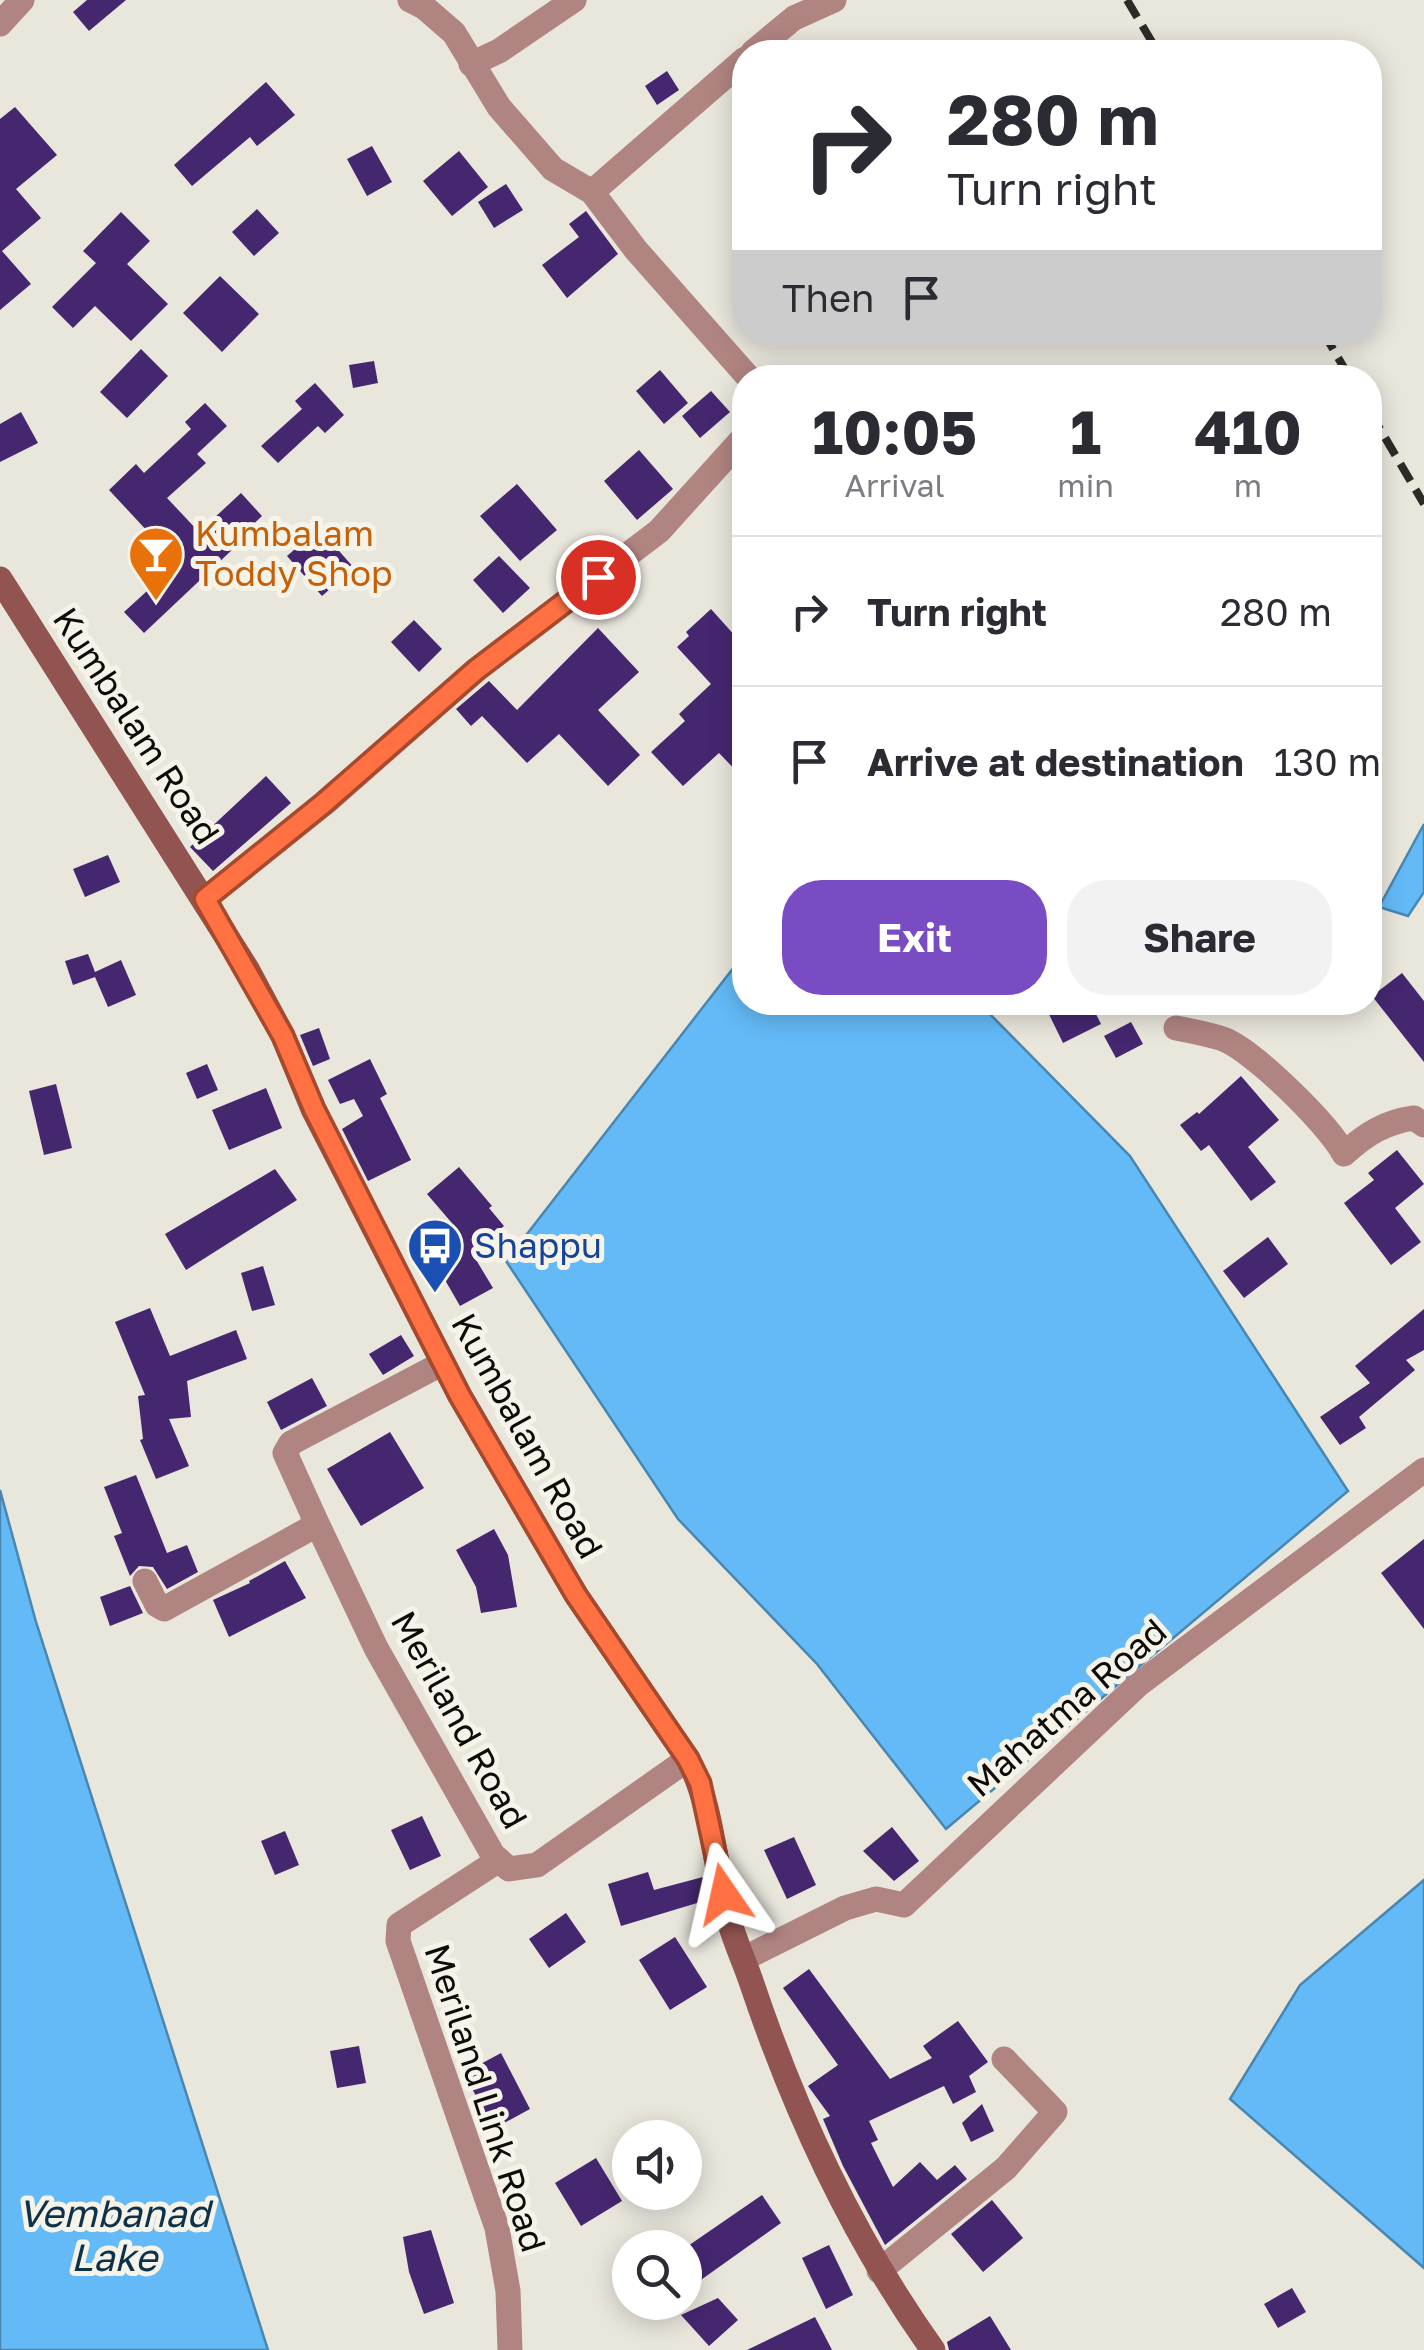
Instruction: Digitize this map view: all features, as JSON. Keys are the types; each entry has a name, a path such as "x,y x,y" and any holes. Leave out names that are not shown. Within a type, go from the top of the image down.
{"main road":[{"name":"Kumbalam Road","path":"0,579 205,899 283,1036 314,1109 443,1363 576,1595 688,1759 700,1783 729,1921 782,2074 856,2233 933,2350"}],"street":[{"path":"0,24 22,0"},
{"path":"410,0 454,33 499,108 553,169 592,192 636,250 737,365"},
{"path":"471,64 500,51 574,0"},
{"path":"767,40 794,18 834,0"},
{"path":"592,192 732,70"},
{"path":"205,899 324,803 476,670 659,531 732,450"},
{"path":"1176,1028 1226,1040 1272,1076 1334,1135 1344,1154 1368,1132 1399,1120 1414,1118 1424,1126"},
{"path":"145,1581 157,1605 164,1609 311,1528 314,1517 285,1453 292,1443 443,1363"},
{"name":"Mahatma Road","path":"743,1958 845,1908 876,1899 904,1905 1139,1684 1424,1470"},
{"name":"Meriland Road","path":"314,1517 376,1648 493,1855 509,1869 537,1866 688,1759"},
{"name":"Meriland Link Road","path":"499,1860 399,1924 398,1941 497,2228 508,2291 510,2350"},
{"path":"879,2270 1006,2168 1055,2112 1004,2059"}],"water":[{"path":"1424,824 1424,892 1408,916 1382,908"},
{"path":"732,970 732,1015 991,1015 1130,1156 1348,1491 946,1829 817,1664 678,1519 506,1261"},
{"name":"Vembanad Lake","path":"0,1490 36,1622 268,2350 0,2350"},
{"path":"1424,1880 1424,2268 1230,2099 1300,1985"}],"building":[{"path":"87,0 126,0 89,31 73,12"},
{"path":"667,71 679,90 657,105 645,86"},
{"path":"266,82 295,115 257,146 250,137 192,186 174,165"},
{"path":"15,107 57,155 16,189 41,218 2,251 31,284 0,310 0,119"},
{"path":"372,146 392,182 367,196 347,159"},
{"path":"459,151 488,187 452,216 423,181"},
{"path":"506,184 523,210 494,228 478,202"},
{"path":"257,209 279,233 254,256 232,232"},
{"path":"586,211 618,254 567,298 542,265 579,237 569,224"},
{"path":"121,212 150,241 127,264 168,304 131,341 95,306 73,328 52,307 96,263 83,251"},
{"path":"220,276 259,314 222,352 183,313"},
{"path":"141,349 168,376 127,418 100,392"},
{"path":"374,361 378,383 353,388 349,365"},
{"path":"660,370 688,403 664,424 636,391"},
{"path":"315,383 344,415 325,433 318,426 278,463 261,446 302,409 295,401"},
{"path":"711,391 730,412 700,438 682,416"},
{"path":"205,403 227,426 197,454 206,463 167,498 199,532 241,493 262,516 230,546 233,549 144,633 124,612 181,560 109,490 136,464 144,473 191,429 185,422"},
{"path":"21,412 38,443 0,462 0,424"},
{"path":"639,450 673,489 637,520 604,481"},
{"path":"517,484 557,530 520,561 480,516"},
{"path":"319,528 354,568 322,596 287,556"},
{"path":"499,556 530,588 503,613 473,580"},
{"path":"711,609 732,632 732,766 719,753 683,786 651,752 685,721 679,714 711,684 677,647 689,636 686,632"},
{"path":"414,620 442,649 419,672 391,642"},
{"path":"598,628 639,672 598,710 640,755 608,786 559,734 527,763 482,716 471,726 456,709 489,681 517,710"},
{"path":"266,776 291,803 213,871 190,847"},
{"path":"108,855 120,882 85,897 73,869"},
{"path":"88,954 95,972 121,960 136,995 108,1007 95,977 73,985 65,961"},
{"path":"1402,973 1424,1001 1424,1062 1382,1009 1382,988"},
{"path":"1049,1015 1096,1015 1101,1024 1063,1043"},
{"path":"1131,1022 1143,1044 1116,1058 1104,1036"},
{"path":"319,1028 330,1059 313,1066 300,1035"},
{"path":"370,1059 387,1094 380,1098 411,1160 368,1181 342,1129 363,1116 354,1099 340,1104 328,1080"},
{"path":"207,1064 218,1090 197,1099 186,1073"},
{"path":"1241,1076 1279,1120 1248,1147 1276,1182 1251,1201 1209,1145 1201,1151 1180,1125 1199,1114"},
{"path":"56,1084 72,1148 44,1155 29,1091"},
{"path":"266,1088 282,1128 229,1150 212,1110"},
{"path":"1397,1150 1424,1184 1395,1208 1421,1242 1391,1265 1344,1203 1374,1180 1368,1173"},
{"path":"459,1167 504,1226 472,1253 493,1288 460,1306 441,1273 426,1282 411,1258 457,1229 427,1194"},
{"path":"275,1169 297,1200 186,1270 165,1234"},
{"path":"1268,1237 1288,1264 1244,1298 1223,1271"},
{"path":"263,1266 275,1305 252,1311 241,1273"},
{"path":"150,1308 170,1356 236,1330 247,1359 187,1381 191,1417 169,1419 189,1466 156,1479 140,1440 143,1439 138,1396 145,1395 115,1322"},
{"path":"1424,1309 1424,1350 1406,1360 1415,1370 1359,1417 1366,1428 1340,1445 1320,1417 1370,1383 1355,1366"},
{"path":"401,1335 414,1356 383,1375 369,1354"},
{"path":"312,1378 327,1406 281,1430 267,1402"},
{"path":"390,1432 424,1488 361,1526 327,1469"},
{"path":"136,1475 167,1553 187,1545 198,1572 167,1589 153,1567 139,1566 130,1576 114,1536 122,1533 104,1487"},
{"path":"494,1529 508,1555 517,1607 481,1613 476,1587 456,1550"},
{"path":"1424,1539 1424,1629 1381,1573"},
{"path":"285,1561 306,1598 229,1637 213,1600"},
{"path":"130,1586 143,1613 110,1626 100,1597"},
{"path":"422,1816 441,1856 410,1870 391,1830"},
{"path":"892,1827 919,1861 894,1881 863,1851"},
{"path":"285,1831 299,1865 275,1875 261,1841"},
{"path":"794,1837 816,1885 787,1899 764,1850"},
{"path":"648,1872 654,1890 703,1877 707,1900 621,1926 608,1884"},
{"path":"566,1913 586,1942 549,1968 529,1939"},
{"path":"675,1937 707,1987 670,2010 639,1960"},
{"path":"809,1969 890,2079 932,2058 923,2046 958,2021 988,2062 969,2076 976,2092 953,2104 944,2086 869,2121 878,2140 871,2143 893,2187 920,2162 937,2180 955,2165 967,2179 885,2245 843,2166 823,2119 830,2116 808,2086 838,2065 783,1988"},
{"path":"359,2046 366,2083 337,2088 330,2051"},
{"path":"501,2053 530,2109 493,2129 464,2073"},
{"path":"982,2104 994,2131 971,2142 962,2123"},
{"path":"596,2158 612,2184 612,2207 581,2226 555,2183"},
{"path":"762,2195 781,2223 702,2279 702,2236"},
{"path":"992,2200 1023,2238 983,2272 951,2234"},
{"path":"431,2230 454,2303 424,2314 409,2272 403,2237"},
{"path":"829,2245 853,2295 826,2309 802,2258"},
{"path":"1292,2288 1306,2312 1278,2328 1264,2304"},
{"path":"718,2298 738,2320 709,2346 686,2320 702,2320 702,2305"},
{"path":"990,2316 1011,2350 949,2350 947,2342"},
{"path":"815,2317 832,2350 747,2350"}],"railway":[{"path":"1127,0 1151,40"},
{"path":"1331,345 1342,365"},
{"path":"1382,432 1424,504"}],"place":[{"name":"Kumbalam Toddy Shop","path":"156,603"},
{"name":"Shappu","path":"435,1295"}],"route":[{"path":"598,577 476,670 324,803 205,899 283,1036 314,1109 460,1396 576,1595 688,1759 700,1783 724,1894"}]}
